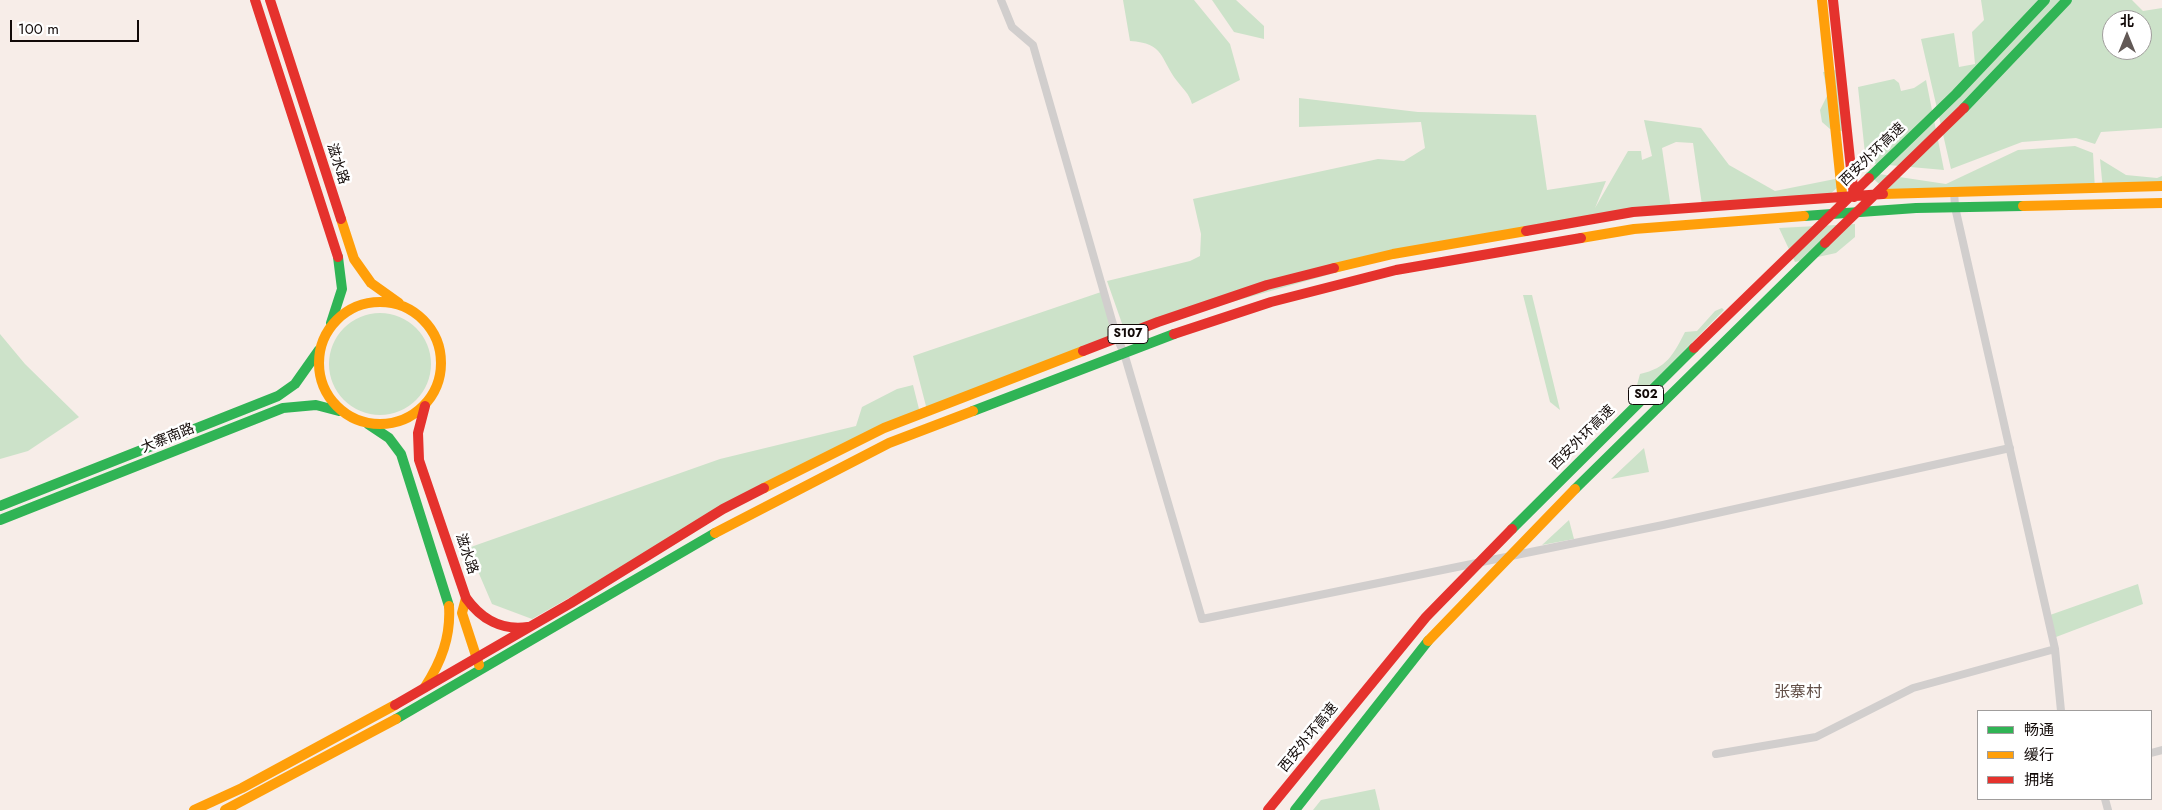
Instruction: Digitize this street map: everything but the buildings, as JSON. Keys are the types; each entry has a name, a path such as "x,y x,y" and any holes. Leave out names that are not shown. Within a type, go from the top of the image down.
{"main road":[{"name":"滋水路","path":"254,0 341,268 342,290 329,329"},
{"name":"滋水路","path":"270,0 354,259 371,283 412,312"},
{"path":"1822,0 1850,213"},
{"path":"1833,0 1848,197"},
{"name":"西安外环高速","path":"1268,810 1426,617 1609,431 1956,94 2045,0"},
{"name":"S02","path":"1295,810 1437,630 1622,441 1968,105 2067,0"},
{"name":"S107","path":"194,810 302,757 476,656 572,603 723,509 884,428 1117,338 1267,286 1393,254 1633,212 1954,191 2162,186"},
{"name":"S107","path":"225,810 363,738 730,524 881,448 1124,353 1271,302 1396,270 1634,229 1850,213 1955,208 2162,203"},
{"path":"368,424 389,424 409,417 426,404 437,387 441,367 439,346 430,328 412,312 399,305 380,302 360,305 343,314 329,329 321,346 318,366 322,385 333,403 349,416 368,424 388,438 401,454 448,603 450,624 446,648 425,687"},
{"name":"大寨南路","path":"0,506 278,396 295,384 321,346"},
{"name":"滋水路","path":"426,404 417,428 418,455 466,598"},
{"name":"大寨南路","path":"0,520 283,408 316,405 329,407 349,416"},
{"path":"466,598 477,611 494,623 518,628 531,626"},
{"path":"466,598 462,613 481,670"},
{"path":"448,603 462,613"}],"street":[{"path":"1001,0 1012,27 1033,45 1117,338 1124,353 1202,619 1663,525 2010,448"},
{"path":"1954,191 1955,208 2055,649 2061,710"},
{"path":"1716,754 1816,737 1913,688 2055,649"}],"green space":[{"path":"1123,0 1194,0 1230,44 1240,80 1192,104 1188,94 1156,49 1141,42 1130,41"},
{"path":"1212,0 1236,0 1264,26 1264,39 1234,32"},
{"path":"1981,0 2132,0 2142,10 2102,10 2102,60 2152,60 2152,10 2149,10 2162,8 2162,128 2101,132 2095,144 2076,138 2022,142 1951,169 1921,39 1954,33 1959,67 1975,64 1972,32 1984,20"},
{"path":"1836,70 1846,132 1830,129 1822,122 1820,110 1828,94 1823,72"},
{"path":"1894,79 1899,83 1901,91 1914,88 1926,80 1944,170 1866,163 1858,87"},
{"path":"1299,98 1418,112 1536,115 1547,190 1606,181 1595,208 1628,151 1641,151 1642,160 1652,156 1644,120 1701,128 1729,165 1775,191 1850,176 1828,196 1702,205 1693,143 1676,142 1662,148 1671,209 1395,256 1125,332 1107,281 1190,261 1200,256 1201,234 1193,199 1378,159 1404,161 1425,148 1421,122 1299,127"},
{"path":"2075,146 2093,153 2095,190 1889,193 1866,172 1946,184 2018,150"},
{"path":"2100,159 2126,175 2157,178 2162,176 2162,189 2103,190"},
{"path":"1855,224 1855,237 1836,253 1795,262 1779,228"},
{"path":"1104,291 1117,336 927,410 913,356"},
{"path":"1523,295 1532,295 1560,410 1550,402"},
{"path":"1722,308 1724,310 1640,395 1637,385 1640,374 1663,364 1673,354 1685,332 1697,331 1715,311"},
{"path":"380,313 400,317 416,328 427,344 431,364 427,384 416,400 400,411 380,415 360,411 344,400 333,384 329,364 333,344 344,328 360,317"},
{"path":"0,334 25,364 79,417 28,451 0,459"},
{"path":"913,385 920,413 772,482 532,619 492,604 468,548 720,459 856,426 862,407 897,389"},
{"path":"1644,448 1649,472 1611,479"},
{"path":"1569,520 1574,539 1542,545"},
{"path":"2138,584 2143,604 2056,637 2050,615"},
{"path":"1375,789 1380,810 1313,810 1321,800"}],"traffic: fast":[{"path":"1869,178 1956,94 2045,0"},
{"path":"1964,108 2067,0"},
{"path":"1804,216 1916,208 2023,206"},
{"path":"1575,489 1825,243"},
{"path":"331,323 342,289 338,257"},
{"path":"973,411 1174,334"},
{"path":"1512,529 1694,348"},
{"path":"0,506 278,396 295,384 319,350"},
{"path":"0,520 283,408 316,405 339,411"},
{"path":"368,424 389,438 401,454 449,606"},
{"path":"396,719 715,533"},
{"path":"1295,810 1428,641"}],"traffic: slow":[{"path":"1822,0 1843,203"},
{"path":"1883,194 2162,186"},
{"path":"2023,206 2162,203"},
{"path":"1581,238 1634,229 1804,216"},
{"path":"341,219 354,259 371,283 399,303"},
{"path":"1334,268 1393,254 1526,231"},
{"path":"380,302 392,303 403,307 414,312 423,320 431,329 436,340 440,351 441,363 440,375 436,386 431,397 423,406 414,414 403,419 392,423 380,424 368,423 357,419 346,414 337,406 329,397 324,386 320,375 319,363 320,351 324,340 329,329 337,320 346,312 357,307 368,303 380,302"},
{"path":"764,488 884,428 1083,351"},
{"path":"715,533 889,443 973,411"},
{"path":"1428,641 1575,489"},
{"path":"466,598 462,613 479,665"},
{"path":"425,687 436,668 447,639 449,606"},
{"path":"194,810 242,788 395,705"},
{"path":"225,810 396,719"}],"traffic: jam":[{"path":"255,0 338,257"},
{"path":"270,0 341,219"},
{"path":"1833,0 1854,197"},
{"path":"1825,243 1964,108"},
{"path":"1694,348 1869,178"},
{"path":"1526,231 1633,212 1883,194"},
{"path":"1174,334 1271,302 1396,270 1581,238"},
{"path":"1083,351 1158,322 1267,285 1334,268"},
{"path":"425,406 418,433 419,460 466,598 478,612 493,622 509,627 528,627"},
{"path":"395,705 571,603 723,509 764,488"},
{"path":"1268,810 1426,617 1512,529"}],"district":[{"name":"张寨村","path":"1798,693"}]}
